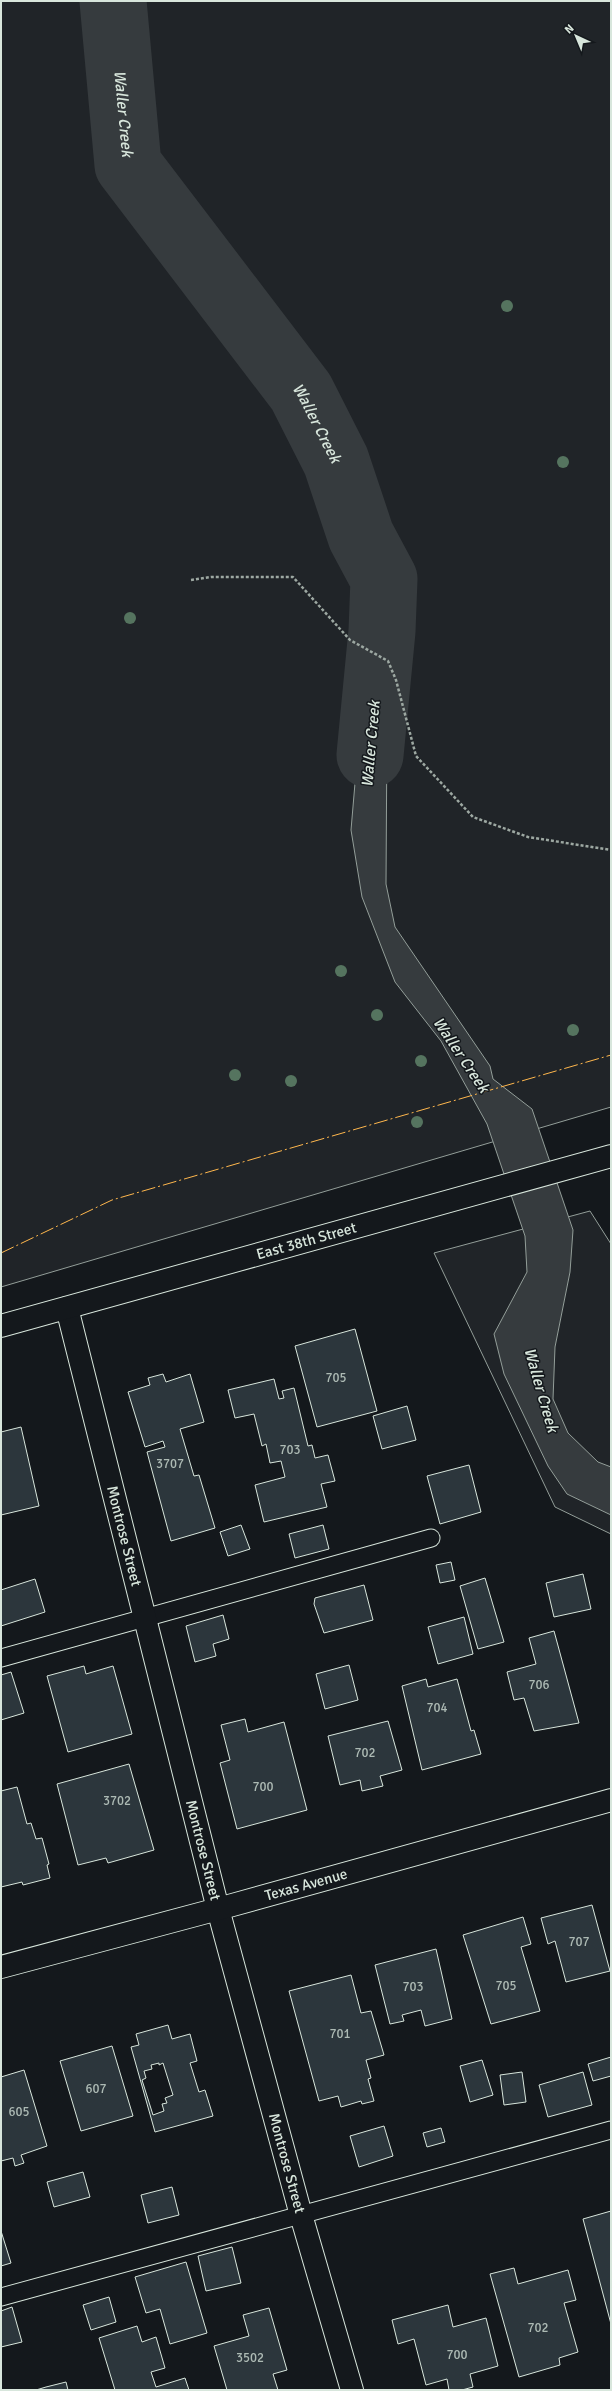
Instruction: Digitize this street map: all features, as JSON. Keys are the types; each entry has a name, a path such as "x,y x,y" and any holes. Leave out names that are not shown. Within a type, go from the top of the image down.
{"street":[{"name":"East 38th Street","path":"1,1326 611,1156"},
{"name":"Montrose Street","path":"67,1308 218,1910 352,2390"},
{"name":"Texas Avenue","path":"1,1966 218,1910 611,1800"}],"lane":[{"path":"1,1658 146,1619 431,1538"},
{"path":"1,2297 611,2130"}],"path":[{"path":"191,580 210,576 293,577 350,640 388,661 396,680 416,756 473,817 528,837 611,850"}],"shaded area":[{"path":"1,1 611,1 611,1107 1,1287"},
{"path":"590,1211 611,1244 611,1534 555,1507 434,1253"}],"water":[{"path":"317,435 332,437 346,456 358,488 371,511 376,531 389,553 385,557 385,561 392,576 396,591 397,617 394,634 388,650 365,641 360,628 361,566 356,562 327,480 309,453 311,444"},
{"path":"353,653 385,664 390,679 387,726 386,884 395,927 490,1066 493,1079 532,1109 573,1230 570,1272 555,1347 553,1399 568,1433 598,1462 611,1467 611,1515 567,1494 548,1466 504,1374 494,1334 527,1272 525,1236 487,1124 441,1041 395,982 362,897 351,830 361,713 353,673"}],"building":[{"path":"355,1329 377,1411 317,1427 295,1346"},
{"path":"163,1374 166,1382 190,1374 204,1422 180,1429 194,1476 199,1475 215,1528 171,1541 147,1452 165,1447 163,1441 145,1447 128,1392 150,1385 148,1378"},
{"path":"274,1379 279,1399 284,1398 282,1391 294,1388 308,1446 312,1445 315,1458 328,1455 335,1481 321,1484 327,1507 264,1522 255,1485 285,1477 281,1461 270,1463 266,1444 262,1446 254,1414 235,1418 228,1390"},
{"path":"407,1406 416,1440 382,1449 373,1416"},
{"path":"21,1427 39,1506 1,1515 1,1432"},
{"path":"469,1465 481,1512 440,1524 427,1476"},
{"path":"241,1525 250,1549 228,1556 220,1532"},
{"path":"323,1525 329,1549 295,1558 289,1534"},
{"path":"451,1562 455,1580 440,1583 436,1565"},
{"path":"583,1574 591,1609 554,1617 546,1583"},
{"path":"485,1578 504,1642 478,1649 460,1586"},
{"path":"35,1579 45,1612 1,1626 1,1590"},
{"path":"364,1585 373,1620 324,1633 314,1604 315,1598"},
{"path":"223,1615 229,1639 213,1644 216,1656 195,1662 186,1626"},
{"path":"464,1617 473,1654 438,1664 428,1627"},
{"path":"554,1631 579,1723 534,1731 524,1698 514,1700 507,1672 536,1664 529,1638"},
{"path":"349,1665 358,1700 325,1709 316,1674"},
{"path":"84,1666 86,1674 113,1666 132,1734 68,1752 47,1676"},
{"path":"11,1672 24,1713 1,1720 1,1675"},
{"path":"426,1679 428,1687 457,1679 471,1731 474,1730 481,1754 422,1770 402,1686"},
{"path":"245,1719 248,1732 284,1722 307,1810 237,1829 220,1763 230,1760 221,1725"},
{"path":"388,1721 402,1770 380,1776 383,1786 362,1791 360,1780 340,1785 328,1736"},
{"path":"129,1764 154,1850 108,1863 106,1858 78,1865 57,1784"},
{"path":"17,1787 27,1824 31,1823 36,1839 42,1838 49,1864 47,1865 50,1878 23,1885 22,1882 1,1887 1,1791"},
{"path":"592,1905 610,1971 566,1982 555,1941 548,1944 541,1918"},
{"path":"523,1917 531,1944 521,1947 540,2011 491,2024 463,1935"},
{"path":"436,1949 452,2019 425,2026 421,2010 402,2015 404,2021 390,2024 375,1965"},
{"path":"351,1975 361,2013 371,2011 384,2055 366,2060 371,2078 368,2079 374,2101 362,2104 361,2101 341,2107 338,2096 319,2101 289,1991"},
{"path":"168,2025 172,2039 190,2034 197,2061 190,2063 199,2092 205,2090 213,2116 155,2132 131,2047 139,2045 136,2034","holes":["159,2063 159,2065 163,2063 173,2095 165,2098 167,2103 162,2104 164,2111 153,2115 142,2080 146,2078 144,2071 152,2069 151,2065"]},
{"path":"112,2046 133,2116 81,2131 60,2061"},
{"path":"611,2057 611,2076 593,2081 588,2064"},
{"path":"482,2060 493,2095 470,2102 460,2066"},
{"path":"24,2070 47,2146 21,2155 24,2163 15,2166 13,2158 1,2161 1,2077"},
{"path":"522,2072 526,2102 504,2105 500,2075"},
{"path":"583,2072 592,2105 548,2117 539,2085"},
{"path":"384,2126 393,2156 359,2167 350,2136"},
{"path":"441,2128 445,2142 427,2147 423,2133"},
{"path":"83,2172 90,2197 54,2207 47,2182"},
{"path":"172,2187 179,2215 148,2223 141,2195"},
{"path":"611,2211 611,2324 583,2219"},
{"path":"1,2231 11,2263 1,2266"},
{"path":"232,2247 241,2283 206,2291 198,2256"},
{"path":"186,2262 207,2333 170,2344 160,2309 146,2313 135,2277"},
{"path":"514,2268 518,2284 568,2270 576,2300 564,2303 578,2352 559,2358 560,2365 519,2377 490,2274"},
{"path":"109,2297 116,2322 91,2330 83,2305"},
{"path":"448,2305 453,2327 486,2318 498,2366 470,2374 473,2387 462,2390 449,2390 447,2379 426,2385 414,2339 398,2344 392,2320"},
{"path":"12,2307 22,2342 1,2347 1,2311"},
{"path":"269,2308 287,2370 273,2374 278,2390 227,2390 214,2346 249,2336 243,2315"},
{"path":"137,2326 142,2342 156,2337 165,2368 151,2372 156,2387 185,2378 189,2390 115,2390 99,2338"},
{"path":"66,2382 68,2390 36,2390 46,2387"}],"waterway":[{"name":"Waller Creek","path":"113,1 128,165 301,392 336,461 361,536 384,579 382,631 370,755"}],"power":[{"path":"1,1253 112,1200 611,1055"}]}
